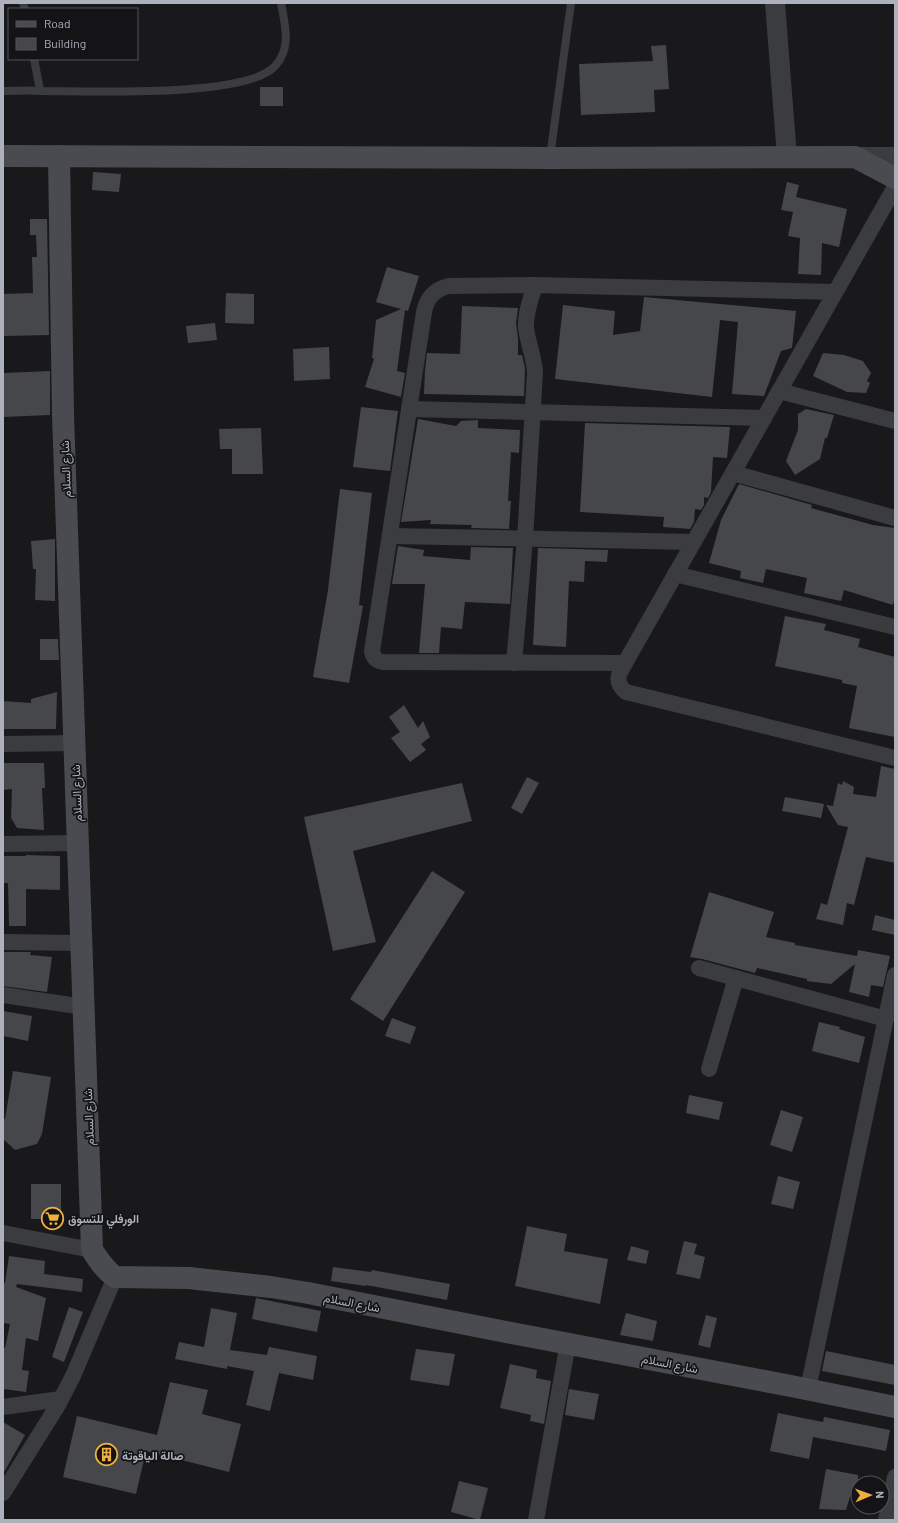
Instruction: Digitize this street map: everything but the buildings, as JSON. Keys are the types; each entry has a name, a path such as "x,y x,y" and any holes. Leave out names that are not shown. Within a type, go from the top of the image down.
{"main road":[{"path":"3,156 550,158 855,157 895,178"},
{"name":"شارع السلام","path":"58,156 63,415 92,1250"},
{"path":"92,1250 106,1271 115,1277"},
{"name":"شارع السلام","path":"115,1277 189,1278 271,1287 308,1293 895,1407"}],"street":[{"path":"775,3 787,157"},
{"path":"855,157 895,156"},
{"path":"895,187 624,663 619,673 618,681 620,687 626,692 895,758"},
{"path":"624,663 383,662 376,660 374,657 372,651 425,305 432,294 437,290 449,286 535,285 835,292"},
{"path":"514,662 535,372 526,327 535,285"},
{"path":"779,391 895,421"},
{"path":"409,409 764,418"},
{"path":"733,473 895,518"},
{"path":"390,536 694,542"},
{"path":"675,574 895,627"},
{"path":"3,744 75,743"},
{"path":"3,844 78,843"},
{"path":"3,942 82,943"},
{"path":"699,968 886,1019"},
{"path":"808,1389 895,975"},
{"path":"709,1070 736,978"},
{"path":"3,995 84,1006"},
{"path":"3,1233 92,1250"},
{"path":"3,1493 73,1376 115,1277"},
{"path":"536,1520 568,1343"},
{"path":"3,1407 61,1398"},
{"path":"886,1520 895,1477"}],"lane":[{"path":"3,91 40,90 120,92 180,90 215,87 245,81 270,72 283,53 286,42 286,32 281,3"},
{"path":"550,158 571,3"},
{"path":"34,60 40,90"}],"place":[{"name":"الورفلي للتسوق","path":"52,1218"},
{"name":"صالة الياقوتة","path":"107,1455"}]}
